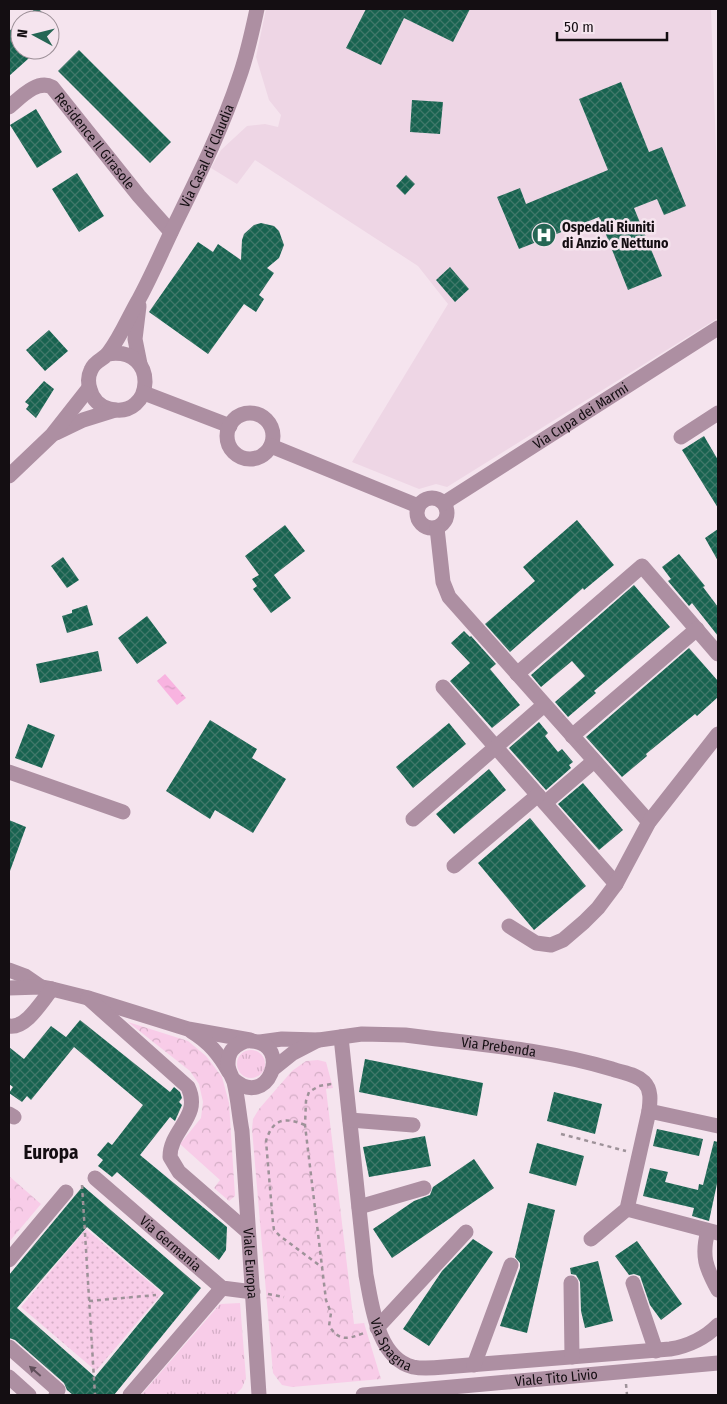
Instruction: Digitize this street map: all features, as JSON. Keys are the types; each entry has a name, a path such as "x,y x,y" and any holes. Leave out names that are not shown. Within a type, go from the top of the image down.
{"street":[{"name":"Via Casal di Claudia","path":"9,476 52,434 89,388 88,379 94,364 108,354 141,295 201,171 230,103 243,67 257,9"},
{"name":"Residence Il Girasole","path":"9,107 37,86 44,84 52,87 138,196 171,232"},
{"name":"Via Casal di Claudia","path":"52,434 83,420 115,410 124,410 132,406 144,393 146,378 136,352 135,333 141,295"},
{"name":"Via Cupa dei Marmi","path":"444,503 718,328"},
{"path":"108,354 125,354 140,364"},
{"path":"89,388 98,404 115,410"},
{"path":"144,393 230,426"},
{"path":"680,437 718,413"},
{"path":"246,414 260,415 265,419 272,432 271,446 267,452 254,459 240,457 234,453 228,440 230,426 234,420 246,414"},
{"path":"271,446 418,506"},
{"path":"430,497 444,503 447,517 445,522 437,528 422,525 417,516 418,506 425,499 430,497"},
{"path":"437,528 444,582 449,597 649,822"},
{"path":"517,674 642,566 718,654"},
{"path":"572,736 697,629"},
{"path":"443,687 616,884"},
{"path":"413,819 544,705"},
{"path":"509,926 540,944 555,944 563,940 588,918 604,901 616,884 649,822 718,734"},
{"path":"454,866 594,761"},
{"path":"9,772 123,812"},
{"name":"Viale Europa","path":"9,970 29,978 46,988"},
{"name":"Viale Europa","path":"9,988 46,988 88,998 188,1029 255,1041"},
{"path":"9,1026 14,1027 24,1022 46,988"},
{"path":"88,998 188,1087 191,1095 191,1111 172,1142 170,1157 179,1172 248,1232"},
{"name":"Viale Europa","path":"188,1029 212,1046 231,1076"},
{"name":"Via Prebenda","path":"255,1041 319,1040 371,1034 405,1035 569,1057 640,1079 649,1090 649,1111 627,1209"},
{"name":"Via Spagna","path":"341,1037 366,1275 377,1328 390,1351 402,1362 411,1367 428,1368 656,1351 676,1348 695,1342 718,1325"},
{"name":"Via Prebenda","path":"273,1069 293,1053 319,1040"},
{"path":"255,1041 267,1047 272,1053 273,1069"},
{"name":"Viale Europa","path":"255,1041 236,1046 231,1051 227,1065 242,1131 259,1395"},
{"name":"Viale Europa","path":"242,1131 248,1106 258,1086 265,1082 273,1069"},
{"path":"231,1076 244,1086 258,1086"},
{"path":"649,1111 718,1126"},
{"path":"350,1120 414,1125"},
{"name":"Via Germania","path":"88,1180 222,1288"},
{"path":"359,1207 424,1188"},
{"path":"9,1260 66,1192"},
{"path":"592,1239 627,1209 713,1232 705,1244 705,1258 709,1273 718,1290"},
{"path":"377,1328 466,1232"},
{"path":"474,1365 512,1265"},
{"path":"570,1283 572,1357"},
{"path":"633,1283 656,1351"},
{"path":"130,1395 222,1288 253,1292"},
{"path":"9,1347 58,1390 56,1395"},
{"name":"Viale Tito Livio","path":"363,1395 480,1390 718,1363"},
{"path":"9,1377 29,1395"}],"path":[{"path":"347,1086 329,1084 319,1086 308,1092 304,1125 326,1300 331,1313 329,1326 335,1335 345,1338 377,1328"},
{"path":"304,1125 295,1121 284,1120 276,1123 268,1133 266,1141 273,1223 274,1230 280,1236 323,1268"},
{"path":"561,1134 639,1155"},
{"path":"88,1180 89,1301 95,1395"},
{"path":"89,1301 156,1294"}],"shaded area":[{"name":"Ospedali Riuniti di Anzio e Nettuno","path":"266,9 711,9 718,205 718,318 447,487 436,484 419,489 352,462 448,304 418,266 255,160 237,184 211,168 221,150 247,126 265,124 278,127 281,115 269,100 256,57"}],"green space":[{"path":"128,1022 188,1041 206,1056 222,1077 229,1103 235,1196 229,1201 214,1188 220,1180 180,1144 201,1118 203,1102 199,1084 190,1071"},
{"path":"251,1050 261,1054 265,1064 261,1074 251,1078 241,1074 237,1064 241,1054"},
{"path":"318,1060 326,1062 333,1088 326,1089 354,1324 364,1323 381,1379 292,1387 282,1385 273,1373 252,1129 253,1119 259,1109 292,1071 306,1061"},
{"path":"9,1176 41,1204 9,1242"},
{"path":"86,1229 162,1293 96,1371 21,1307"},
{"path":"240,1303 246,1378 242,1388 235,1395 141,1395 220,1304"}],"water":[{"path":"165,674 186,698 177,705 157,681"}],"building":[{"path":"366,9 470,9 453,42 404,18 381,65 346,48"},
{"path":"9,31 10,60 27,60 9,76"},
{"path":"79,50 171,142 150,163 58,71"},
{"path":"621,82 649,152 662,147 686,206 664,215 657,199 634,208 662,276 628,290 599,217 519,249 497,197 520,188 526,204 608,170 579,99"},
{"path":"412,100 443,102 440,134 410,132"},
{"path":"36,109 62,152 37,168 10,125"},
{"path":"77,173 104,216 79,232 52,189"},
{"path":"406,175 415,184 405,195 396,186"},
{"path":"261,223 274,226 279,231 284,245 279,258 267,268 274,273 259,295 264,299 256,312 244,304 208,354 149,312 198,242 213,252 218,244 241,260 244,234 254,225"},
{"path":"450,267 469,289 455,302 436,280"},
{"path":"49,330 68,351 45,371 26,350"},
{"path":"44,381 54,389 36,418 26,409 29,405 25,402"},
{"path":"704,436 718,460 718,508 682,450"},
{"path":"577,520 614,565 584,590 583,588 510,652 485,624 535,581 523,567"},
{"path":"285,525 305,551 274,575 291,598 271,613 253,589 257,586 252,579 259,575 245,556"},
{"path":"718,529 718,561 705,538"},
{"path":"679,554 705,586 703,587 718,607 718,636 692,603 689,606 668,581 671,579 662,567"},
{"path":"63,557 79,580 67,588 51,566"},
{"path":"634,585 670,627 594,691 596,693 568,717 555,702 585,676 572,661 541,687 531,675"},
{"path":"87,605 93,625 67,633 62,616"},
{"path":"147,616 167,643 137,664 118,638"},
{"path":"464,631 471,636 496,664 490,669 520,705 492,728 450,681 470,663 451,643"},
{"path":"689,648 718,681 718,697 697,716 695,714 646,754 647,756 622,777 586,737"},
{"path":"98,651 102,671 40,683 36,664"},
{"path":"210,720 257,749 252,758 286,779 253,833 215,810 210,819 166,791"},
{"path":"539,722 548,733 545,736 558,752 562,749 573,762 569,765 571,768 546,790 509,748"},
{"path":"449,723 466,744 413,788 396,767"},
{"path":"28,724 55,735 42,768 15,758"},
{"path":"489,769 506,790 454,834 436,814"},
{"path":"583,783 623,830 599,850 558,804"},
{"path":"530,818 586,886 534,930 478,863"},
{"path":"9,820 26,827 10,871 9,871"},
{"path":"80,1020 170,1092 174,1087 180,1092 182,1098 179,1102 182,1105 175,1121 170,1117 140,1155 227,1227 226,1250 219,1260 117,1172 112,1177 98,1166 103,1160 97,1155 108,1142 112,1145 143,1105 74,1047 31,1100 27,1096 22,1102 9,1093 13,1087 9,1084 9,1047 24,1059 51,1026 66,1037"},
{"path":"365,1059 483,1083 477,1116 359,1092"},
{"path":"554,1092 602,1104 595,1134 547,1121"},
{"path":"657,1129 703,1139 699,1156 653,1146"},
{"path":"425,1136 431,1166 369,1177 363,1147"},
{"path":"714,1141 718,1142 718,1179 709,1221 692,1216 694,1208 643,1196 650,1168 668,1172 665,1182 698,1190 699,1184 703,1185"},
{"path":"537,1143 584,1156 576,1186 529,1173"},
{"path":"474,1159 494,1188 392,1258 373,1229 414,1201 430,1195 433,1187"},
{"path":"83,1186 201,1288 114,1395 73,1395 67,1390 64,1383 15,1340 9,1338 9,1275","holes":["87,1227 164,1293 95,1377 17,1308"]},
{"path":"528,1203 555,1210 527,1333 500,1326 520,1268 520,1263 515,1257"},
{"path":"473,1239 493,1252 429,1346 403,1329 442,1271"},
{"path":"637,1241 682,1304 661,1320 650,1305 640,1276 629,1275 615,1256"},
{"path":"598,1261 613,1321 585,1328 581,1311 580,1282 576,1275 571,1274 570,1268"}],"place":[{"name":"Ospedali Riuniti di Anzio e Nettuno","path":"544,235"}],"district":[{"name":"Europa","path":"51,1152"}]}
